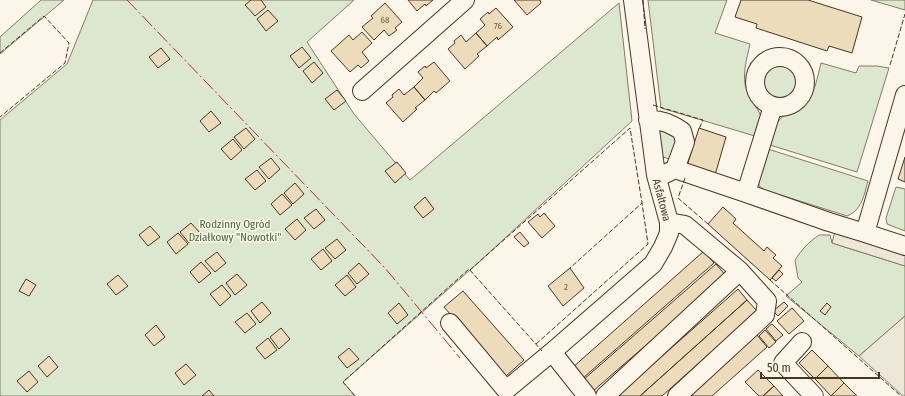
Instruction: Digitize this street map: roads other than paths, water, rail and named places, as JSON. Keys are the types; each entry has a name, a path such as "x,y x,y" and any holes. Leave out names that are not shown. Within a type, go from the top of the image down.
{"street":[{"path":"362,91 465,0"},
{"name":"Asfaltowa","path":"450,323 506,390 653,264 664,247 669,233 669,222 656,175 633,0"},
{"path":"865,233 900,127 905,95"},
{"path":"746,193 773,106"},
{"path":"648,120 657,120 668,123 682,131 685,142 675,169 665,174 656,175"},
{"path":"675,169 829,222 905,246"},
{"path":"669,222 685,225 740,271 767,301 765,315 677,396"},
{"path":"605,396 740,271"},
{"path":"802,342 783,363 814,396"},
{"path":"552,352 587,396"}],"park label":[{"name":"Rodzinny Ogród Działkowy \"Nowotki\"","path":"235,230"}]}
